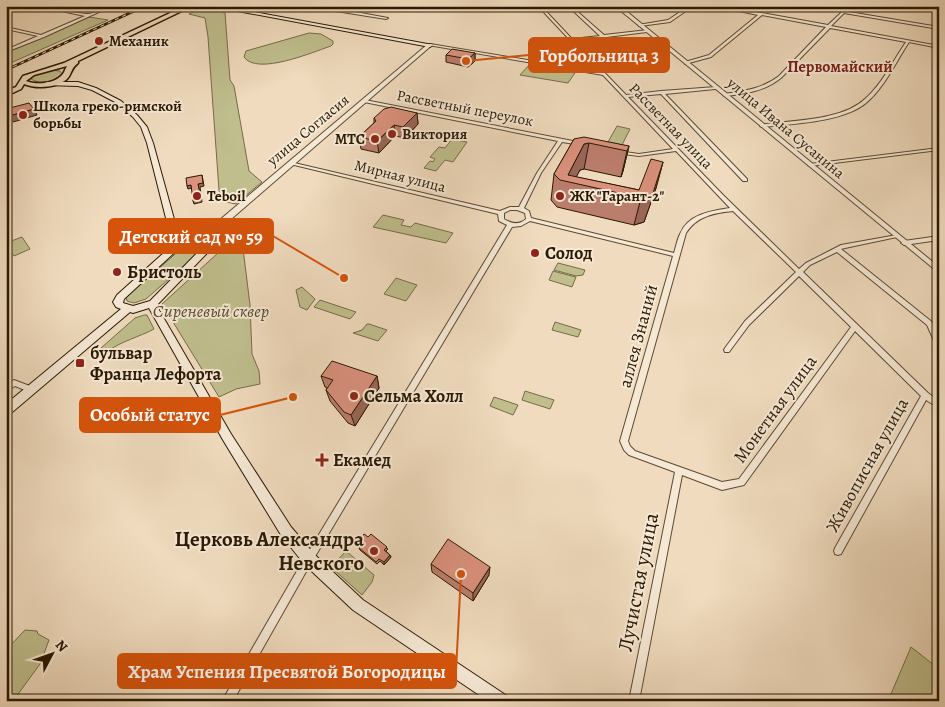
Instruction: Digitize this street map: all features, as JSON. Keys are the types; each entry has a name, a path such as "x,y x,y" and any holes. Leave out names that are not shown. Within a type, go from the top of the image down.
{"main road":[{"path":"6,94 19,88 29,75 66,64 190,6"},
{"path":"47,84 61,80 69,67 76,62 196,6"},
{"path":"213,6 430,46"},
{"path":"48,69 58,68 67,73 78,84"},
{"path":"24,82 35,85"},
{"path":"6,98 35,85 78,84 119,102 135,116 144,127 150,143 173,230 171,251"},
{"path":"173,230 180,235 205,237 209,241 206,249 153,303 133,310 119,305 120,297 171,251 194,237"},
{"path":"153,303 154,310 228,437 286,531 310,560 358,605 502,701"},
{"path":"6,411 128,309"}],"street":[{"path":"38,6 89,16"},
{"path":"52,9 59,6"},
{"path":"6,51 111,6"},
{"path":"341,6 337,10 386,18"},
{"name":"Рассветная улица","path":"539,6 675,150 799,272"},
{"path":"569,6 604,37"},
{"name":"улица Ивана Сусанина","path":"617,6 939,271"},
{"path":"640,25 669,21 692,6"},
{"path":"717,6 939,47"},
{"path":"725,95 754,91 770,85 843,12 939,28"},
{"path":"686,63 710,56 761,14"},
{"path":"6,28 43,36"},
{"path":"572,40 648,31"},
{"path":"762,126 833,116 854,110 867,101 908,41"},
{"path":"430,46 604,74"},
{"name":"улица Согласия","path":"205,237 430,46"},
{"path":"625,96 716,88"},
{"path":"660,92 745,180"},
{"name":"Рассветный переулок","path":"365,101 588,146"},
{"path":"521,209 539,173 560,140"},
{"path":"614,151 639,155 675,150"},
{"path":"810,165 939,150"},
{"name":"Мирная улица","path":"292,163 501,213"},
{"path":"510,208 521,209 528,214 529,219 522,225 510,225 501,220 501,213 510,208"},
{"name":"аллея Знаний","path":"679,471 632,454 624,441 675,255 683,233 690,222 700,216 734,209"},
{"path":"529,219 675,255"},
{"path":"227,701 510,225"},
{"path":"727,350 747,323 808,264 837,249 895,236"},
{"path":"904,243 939,238"},
{"path":"837,249 930,324 938,343"},
{"path":"799,272 925,395 939,404"},
{"name":"Монетная улица","path":"679,471 722,486 741,482 855,327"},
{"path":"6,389 14,382 32,390"},
{"name":"Живописная улица","path":"838,551 925,395"},
{"name":"Лучистая улица","path":"634,701 679,471"}],"green space":[{"path":"203,7 225,13 230,80 234,86 249,171 262,182 236,204 221,201 219,190 205,18 189,14"},
{"path":"89,17 108,20 6,65 6,53"},
{"path":"309,33 321,34 333,41 333,44 286,61 261,64 251,62 244,57 246,51"},
{"path":"529,65 575,73 568,83 520,75"},
{"path":"50,70 60,71 62,74 47,82 31,79 35,75"},
{"path":"617,126 630,129 622,145 608,142"},
{"path":"452,139 467,142 453,162 445,160 436,171 424,168 430,161 433,162 435,159 430,157 439,147 445,148"},
{"path":"383,215 404,220 401,225 411,227 415,223 453,233 446,243 373,227"},
{"name":"Сиреневый сквер","path":"241,232 250,305 252,354 259,371 260,384 236,389 219,397 162,304"},
{"path":"22,237 30,249 14,256 6,243"},
{"path":"197,243 203,245 201,251 146,299 134,303 127,301 126,297 181,249"},
{"path":"558,263 585,270 583,275 576,276 554,270"},
{"path":"553,271 576,277 572,287 549,280"},
{"path":"396,278 417,285 406,301 384,294"},
{"path":"302,287 315,299 307,310 300,307 296,290"},
{"path":"320,300 356,312 350,319 314,307"},
{"path":"147,315 154,329 119,344 108,351 101,348 135,318"},
{"path":"555,322 581,330 578,337 552,330"},
{"path":"367,324 387,330 378,341 353,333 362,330"},
{"path":"525,391 554,400 550,409 522,400"},
{"path":"494,397 518,405 513,415 490,406"},
{"path":"346,551 374,575 372,582 362,595 331,567"},
{"path":"25,630 37,631 38,634 49,640 40,664 13,701 6,701 6,650"},
{"path":"911,647 939,669 939,701 888,701"}],"building":[{"path":"452,49 475,53 468,59 446,55"},
{"path":"29,103 34,109 9,116 6,112 6,109"},
{"path":"391,107 417,113 403,127 394,125 377,141 359,137 376,121 374,118 384,109"},
{"path":"584,137 629,146 627,151 589,143 584,144 568,175 639,190 651,159 663,162 652,196 641,198 560,180 554,174 574,139"},
{"name":"Teboil","path":"202,175 203,183 198,184 201,199 193,201 191,185 187,186 186,178"},
{"name":"Сельма Холл","path":"332,361 377,376 351,415 344,412 326,390 333,380 321,376"},
{"name":"Церковь Александра Невского","path":"364,534 368,537 371,534 387,547 384,550 390,555 384,562 379,559 376,562 359,548 361,545 357,542"},
{"path":"448,539 490,567 473,593 431,564"}],"railway":[{"path":"6,70 145,6"}],"place":[{"name":"Механик","path":"99,41"},
{"name":"Горбольница 3","path":"466,61"},
{"name":"Школа греко-римской борьбы","path":"23,115"},
{"name":"Виктория","path":"392,134"},
{"name":"MTC","path":"375,139"},
{"name":"Teboil","path":"197,196"},
{"name":"ЖК \"Гарант-2\"","path":"560,196"},
{"name":"Солод","path":"535,253"},
{"name":"Бристоль","path":"117,272"},
{"name":"Детский сад № 59","path":"344,278"},
{"name":"бульвар Франца Лефорта","path":"80,363"},
{"name":"Сельма Холл","path":"354,396"},
{"name":"Особый статус","path":"293,397"},
{"name":"Екамед","path":"322,460"},
{"name":"Церковь Александра Невского","path":"374,551"},
{"name":"Храм Успения Пресвятой Богородицы","path":"461,574"}],"district":[{"name":"Первомайский","path":"840,67"}]}
